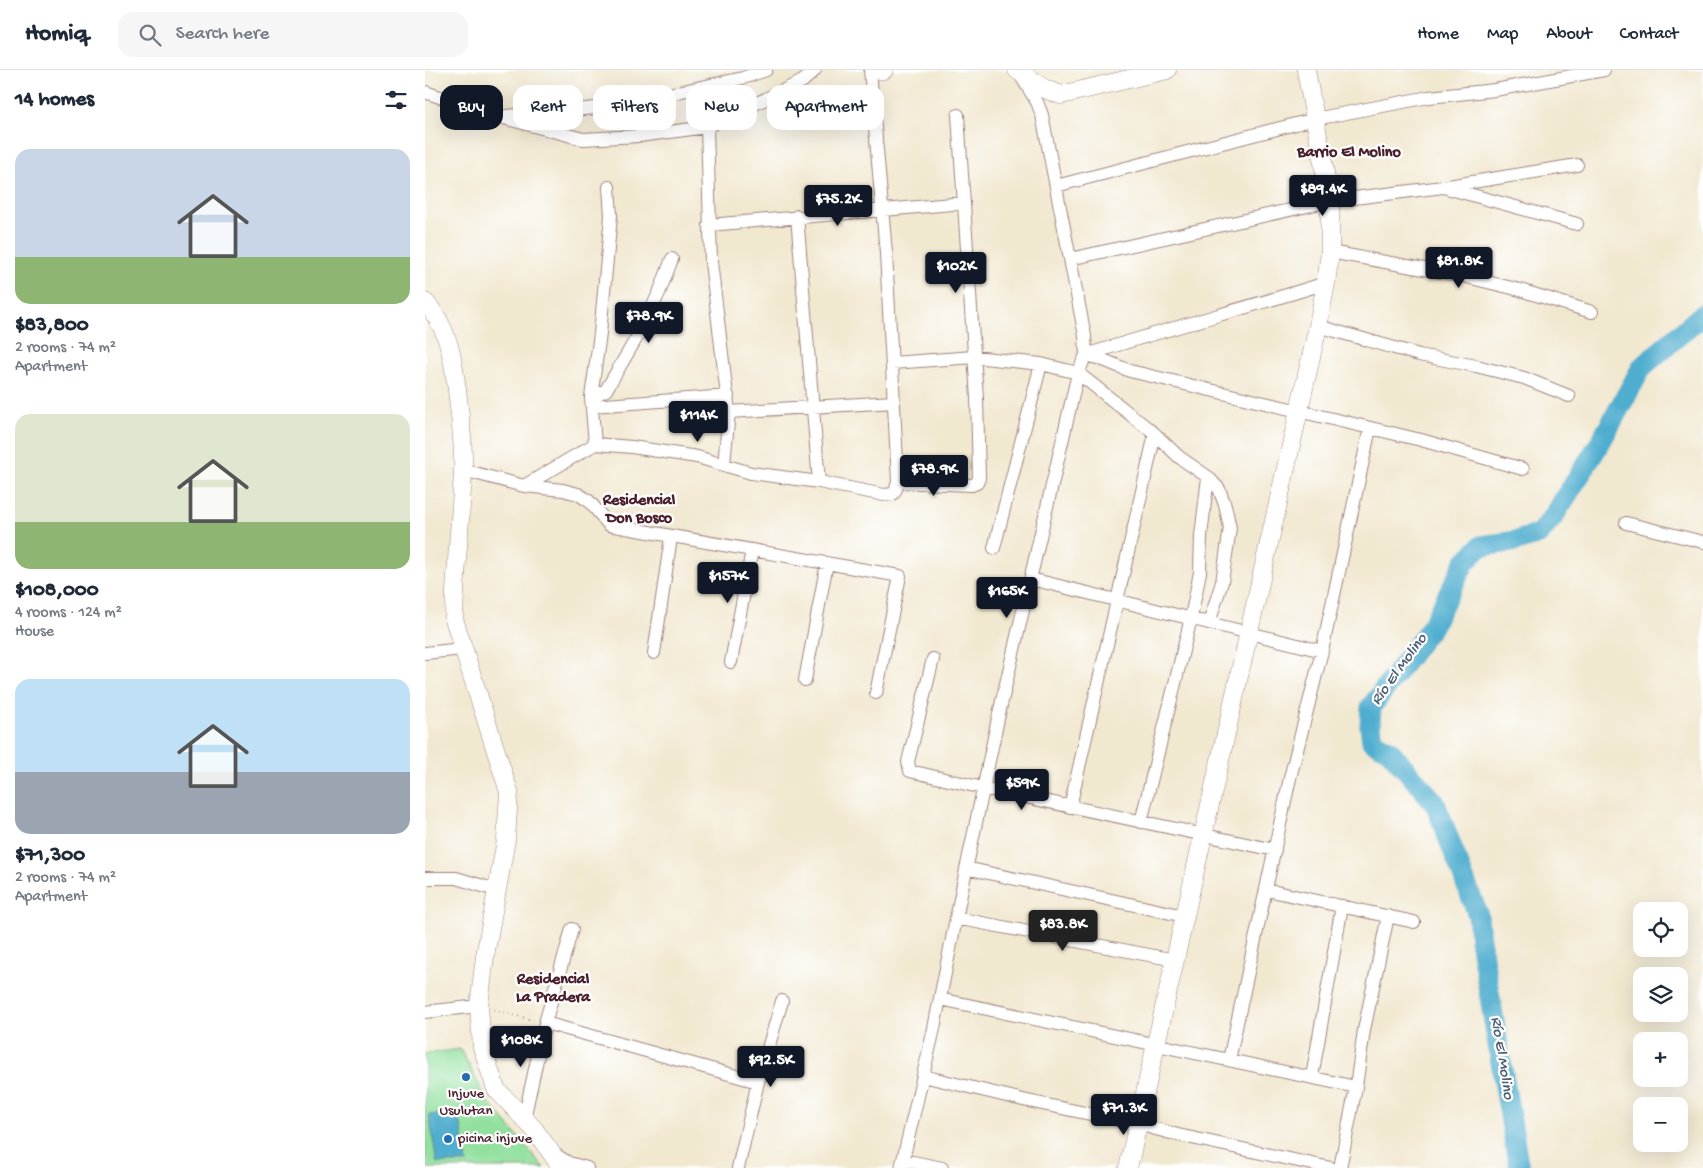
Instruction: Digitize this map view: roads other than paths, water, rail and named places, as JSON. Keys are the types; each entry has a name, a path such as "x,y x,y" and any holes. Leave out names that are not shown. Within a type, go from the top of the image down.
{"street":[{"path":"503,115 608,107 743,78 766,70"},
{"path":"757,103 803,81 815,70"},
{"path":"524,486 595,444 697,457 751,473 819,482 884,495 893,494 898,482 892,363 883,210 870,70"},
{"path":"879,70 884,70"},
{"path":"1018,71 1045,89 1061,95 1167,70"},
{"path":"1128,1168 1318,326 1326,283 1330,252 1330,202 1306,70"},
{"path":"1056,186 1315,119 1429,97 1495,90 1567,73 1605,70"},
{"path":"942,1168 902,1164 940,999 983,788 1078,373 1086,355 1085,336 1042,115 1037,102 1018,71"},
{"path":"425,92 440,97"},
{"path":"898,482 972,485 977,483 979,478 974,357 958,115"},
{"path":"503,118 583,139 639,136 686,130"},
{"path":"707,130 711,262 729,412 723,464"},
{"path":"1070,259 1113,248 1330,202 1443,187 1577,165"},
{"path":"595,444 591,402 600,334 611,216 609,187"},
{"path":"1443,187 1577,224"},
{"path":"709,224 964,203"},
{"path":"797,216 819,482"},
{"path":"1330,252 1463,276 1520,290 1592,312"},
{"path":"591,402 606,390 640,332 672,258"},
{"path":"1086,355 1150,334 1256,305 1326,283"},
{"path":"425,302 434,311 448,338 462,434 463,470 454,619 509,792 506,840 485,956 479,1006 482,1047 496,1090 535,1129 562,1168"},
{"path":"1318,326 1419,355 1524,378 1569,396"},
{"path":"1086,355 1130,371 1421,440 1523,469"},
{"path":"892,363 974,357 1041,364 1078,373 1155,434 1179,456 1208,477 1219,489 1230,528 1222,582 1209,623"},
{"path":"995,548 1041,364"},
{"path":"591,402 728,396"},
{"path":"729,412 894,402"},
{"path":"1229,1060 1290,778 1322,651 1370,428"},
{"path":"1069,807 1155,434"},
{"path":"463,470 524,486 563,490 578,494 589,501 609,525 900,576 876,693"},
{"path":"1141,822 1191,618 1200,572 1201,536 1208,477"},
{"path":"1626,523 1703,542"},
{"path":"654,653 671,537"},
{"path":"731,662 752,550"},
{"path":"805,680 827,563"},
{"path":"1031,579 1322,651"},
{"path":"425,653 463,649"},
{"path":"933,659 910,751 908,762 911,770 1069,807 1275,850"},
{"path":"966,868 1185,916"},
{"path":"425,878 456,878 496,890"},
{"path":"1267,890 1414,922"},
{"path":"1312,1077 1342,906"},
{"path":"1340,1168 1357,1087 1364,1030 1388,916"},
{"path":"956,918 1175,960"},
{"path":"524,1119 545,1023 572,929"},
{"path":"940,999 1357,1087"},
{"path":"738,1168 758,1082 782,1001"},
{"path":"425,1012 479,1006"},
{"path":"545,1023 758,1082"},
{"path":"923,1076 1138,1124 1177,1135 1331,1168"},
{"path":"548,1149 569,1163 587,1168"}],"water":[{"name":"picina injuve","path":"459,1112 467,1163 437,1163 429,1115"}],"waterway":[{"name":"Río El Molino","path":"1519,1168 1480,939 1478,915 1435,803 1389,750 1372,741 1370,726 1371,707 1432,626 1465,562 1481,546 1517,541 1539,534 1553,517 1600,443 1642,367 1703,314"}],"place":[{"name":"Injuve Usulutan","path":"466,1077"},
{"name":"picina injuve","path":"448,1139"}],"district":[{"name":"Barrio El Molino","path":"1349,153"},
{"name":"Residencial Don Bosco","path":"639,510"},
{"name":"Residencial La Pradera","path":"553,989"}]}
